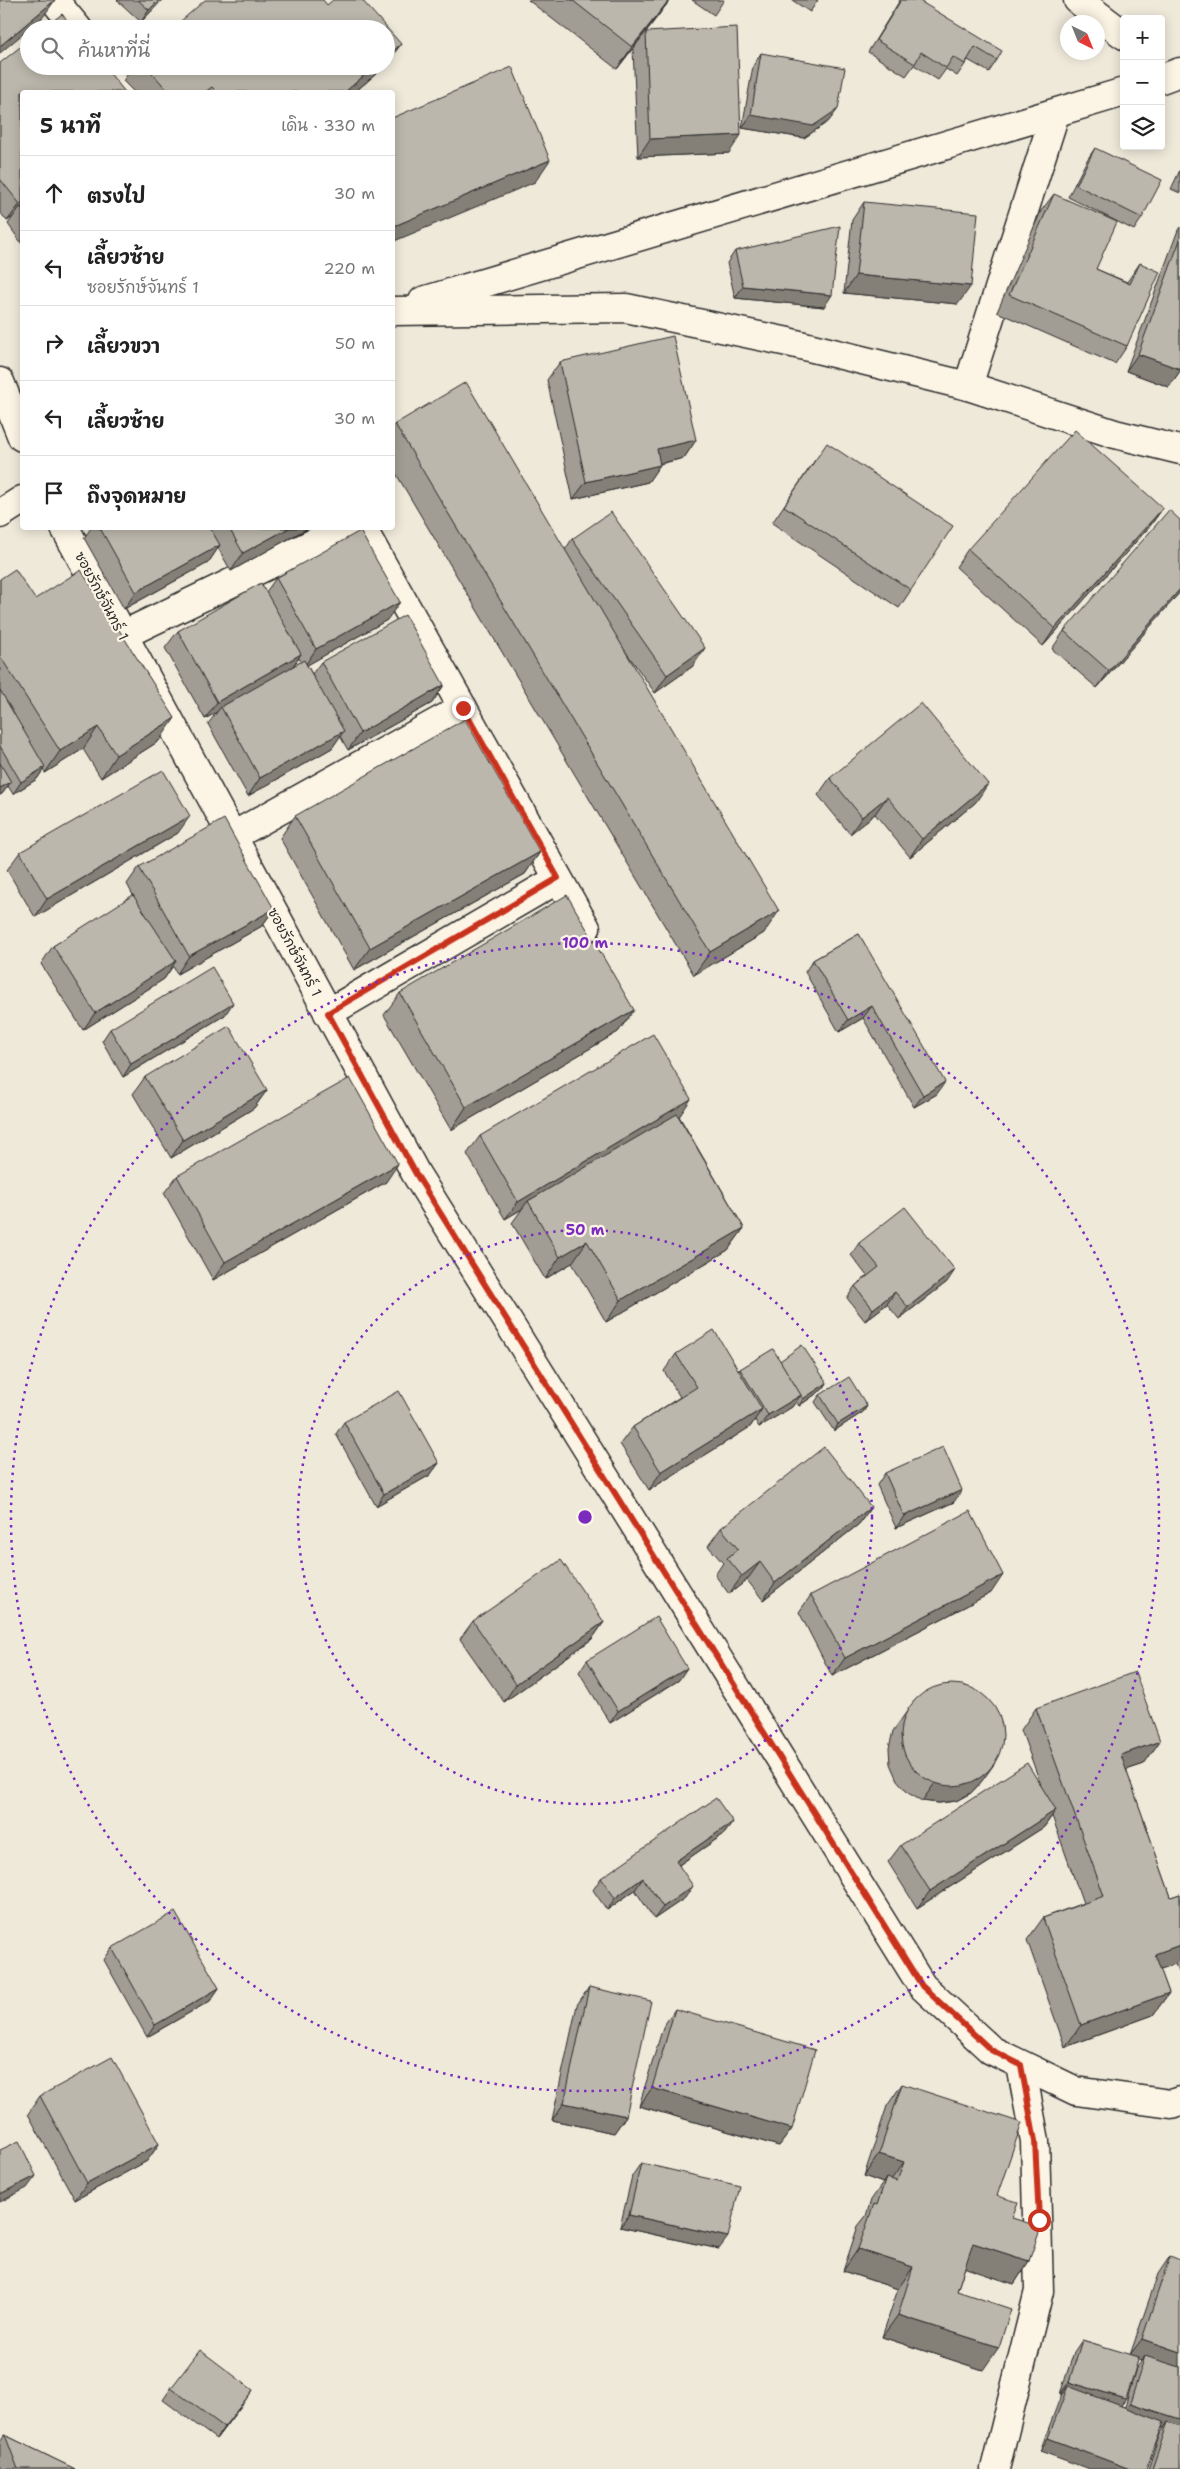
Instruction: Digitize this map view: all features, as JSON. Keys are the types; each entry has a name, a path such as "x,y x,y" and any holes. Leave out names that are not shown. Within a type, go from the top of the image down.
{"street":[{"path":"54,0 71,20"},
{"path":"1093,5 1120,31"},
{"path":"115,75 127,90"},
{"path":"395,310 1120,93"},
{"path":"968,386 1055,114"},
{"path":"395,311 626,308 788,342 968,386 1115,434 1180,450"},
{"path":"0,382 20,432"},
{"path":"0,514 20,501"},
{"name":"ซอยรักษ์จันทร์ 1","path":"66,530 416,1174 922,1986 991,2050 1076,2091 1171,2104 1180,2101"},
{"path":"123,635 341,530"},
{"path":"363,530 600,954"},
{"path":"232,836 463,708"},
{"path":"328,1013 558,878"},
{"path":"995,2469 1039,2291 1039,2220 1035,2141 1021,2065"}],"building":[{"path":"0,0 55,0 31,20 20,20 20,29 0,46"},
{"path":"138,0 159,0 149,10"},
{"path":"205,0 323,0 327,5 333,0 362,0 380,20 182,20"},
{"path":"572,0 669,0 632,47"},
{"path":"901,0 918,0 1002,51 997,60 975,47 965,64 953,57 946,68 921,52 915,64 876,40"},
{"path":"62,14 67,20 54,20"},
{"path":"737,27 741,135 650,139 646,32"},
{"path":"395,37 401,44 395,49"},
{"path":"20,47 20,75 111,75 123,90 20,90 20,204 0,179 0,63"},
{"path":"761,53 845,68 838,109 813,126 751,115"},
{"path":"512,67 550,160 395,226 395,117"},
{"path":"154,75 365,75 347,90 215,90 212,87 208,90 167,90"},
{"path":"1095,148 1162,180 1142,218 1076,185"},
{"path":"1054,194 1117,222 1096,269 1130,284 1140,263 1160,272 1127,346 1009,295"},
{"path":"864,202 978,213 971,286 856,275"},
{"path":"840,226 832,295 743,286 735,251"},
{"path":"1180,240 1180,369 1138,354"},
{"path":"673,336 696,440 657,449 660,465 586,482 560,362"},
{"path":"466,382 779,911 710,952 395,424"},
{"path":"1075,430 1163,508 1055,628 968,549"},
{"path":"827,443 953,526 911,590 784,506"},
{"path":"1169,510 1180,520 1180,589 1109,671 1064,631"},
{"path":"611,512 705,648 667,675 572,539"},
{"path":"101,530 211,530 220,545 136,592"},
{"path":"230,530 285,530 243,553"},
{"path":"360,531 400,602 316,649 276,578"},
{"path":"15,569 35,599 81,570 175,718 116,755 98,727 60,751 0,656 0,579"},
{"path":"261,583 301,654 217,702 178,631"},
{"path":"405,615 444,685 360,733 321,662"},
{"path":"304,660 344,731 260,778 221,707"},
{"path":"0,690 45,767 21,782 0,746"},
{"path":"921,703 988,784 922,839 887,797 862,817 830,778"},
{"path":"465,719 540,852 370,948 295,816"},
{"path":"0,763 11,782 0,788"},
{"path":"163,770 190,816 47,899 20,852"},
{"path":"224,819 274,909 189,956 139,867"},
{"path":"133,895 176,961 95,1013 53,946"},
{"path":"567,895 634,1010 466,1107 400,993"},
{"path":"859,934 945,1082 923,1095 872,1006 848,1020 813,960"},
{"path":"212,967 233,1003 131,1064 110,1029"},
{"path":"229,1026 267,1090 183,1140 145,1077"},
{"path":"653,1034 691,1099 518,1202 480,1136"},
{"path":"350,1078 398,1164 225,1262 177,1176"},
{"path":"677,1114 744,1228 621,1300 587,1241 560,1257 528,1201"},
{"path":"905,1207 955,1270 908,1307 895,1292 873,1309 855,1286 879,1267 859,1243"},
{"path":"714,1330 762,1409 661,1472 633,1427 697,1387 676,1354"},
{"path":"802,1345 827,1383 803,1399 780,1361"},
{"path":"773,1349 801,1395 768,1415 740,1369"},
{"path":"849,1377 867,1406 838,1424 820,1395"},
{"path":"399,1391 439,1463 384,1494 344,1422"},
{"path":"824,1447 871,1507 775,1583 760,1562 742,1576 727,1558 738,1549 721,1528"},
{"path":"943,1447 962,1490 904,1516 885,1473"},
{"path":"970,1511 1003,1575 845,1658 811,1595"},
{"path":"561,1560 604,1622 516,1684 473,1621"},
{"path":"656,1617 687,1668 618,1711 587,1660"},
{"path":"1135,1672 1160,1741 1121,1755 1171,1897 1180,1894 1180,1945 1155,1954 1169,1993 1081,2025 1043,1918 1104,1896 1036,1708"},
{"path":"952,1684 971,1688 988,1699 999,1716 1003,1735 999,1754 988,1771 971,1782 952,1786 933,1782 916,1771 905,1754 901,1735 905,1716 916,1699 933,1688"},
{"path":"1027,1763 1056,1810 930,1891 901,1845"},
{"path":"716,1798 733,1822 676,1861 693,1886 663,1907 643,1878 615,1898 601,1878"},
{"path":"175,1912 219,1988 155,2025 112,1948"},
{"path":"589,1987 651,2001 626,2116 564,2103"},
{"path":"675,2009 815,2050 792,2129 652,2088"},
{"path":"112,2057 159,2144 87,2183 40,2096"},
{"path":"902,2084 1022,2123 997,2196 1018,2202 1012,2218 1041,2227 1029,2261 973,2243 957,2291 1011,2309 999,2347 898,2315 913,2267 858,2249 874,2204 877,2205 886,2178 897,2181 904,2162 879,2154"},
{"path":"19,2141 36,2176 0,2194 0,2150"},
{"path":"641,2163 740,2186 728,2237 629,2215"},
{"path":"1170,2256 1180,2260 1180,2352 1142,2339"},
{"path":"1082,2340 1139,2357 1126,2399 1069,2382"},
{"path":"200,2350 253,2390 224,2427 171,2388"},
{"path":"1145,2356 1180,2367 1180,2419 1130,2403"},
{"path":"1068,2386 1164,2422 1146,2469 1130,2469 1048,2438"},
{"path":"1168,2422 1180,2426 1180,2469 1152,2469"},
{"path":"5,2435 75,2469 18,2469"}],"route":[{"path":"463,708 558,878 328,1013 416,1174 922,1986 991,2050 1021,2065 1035,2141 1039,2220"}]}
